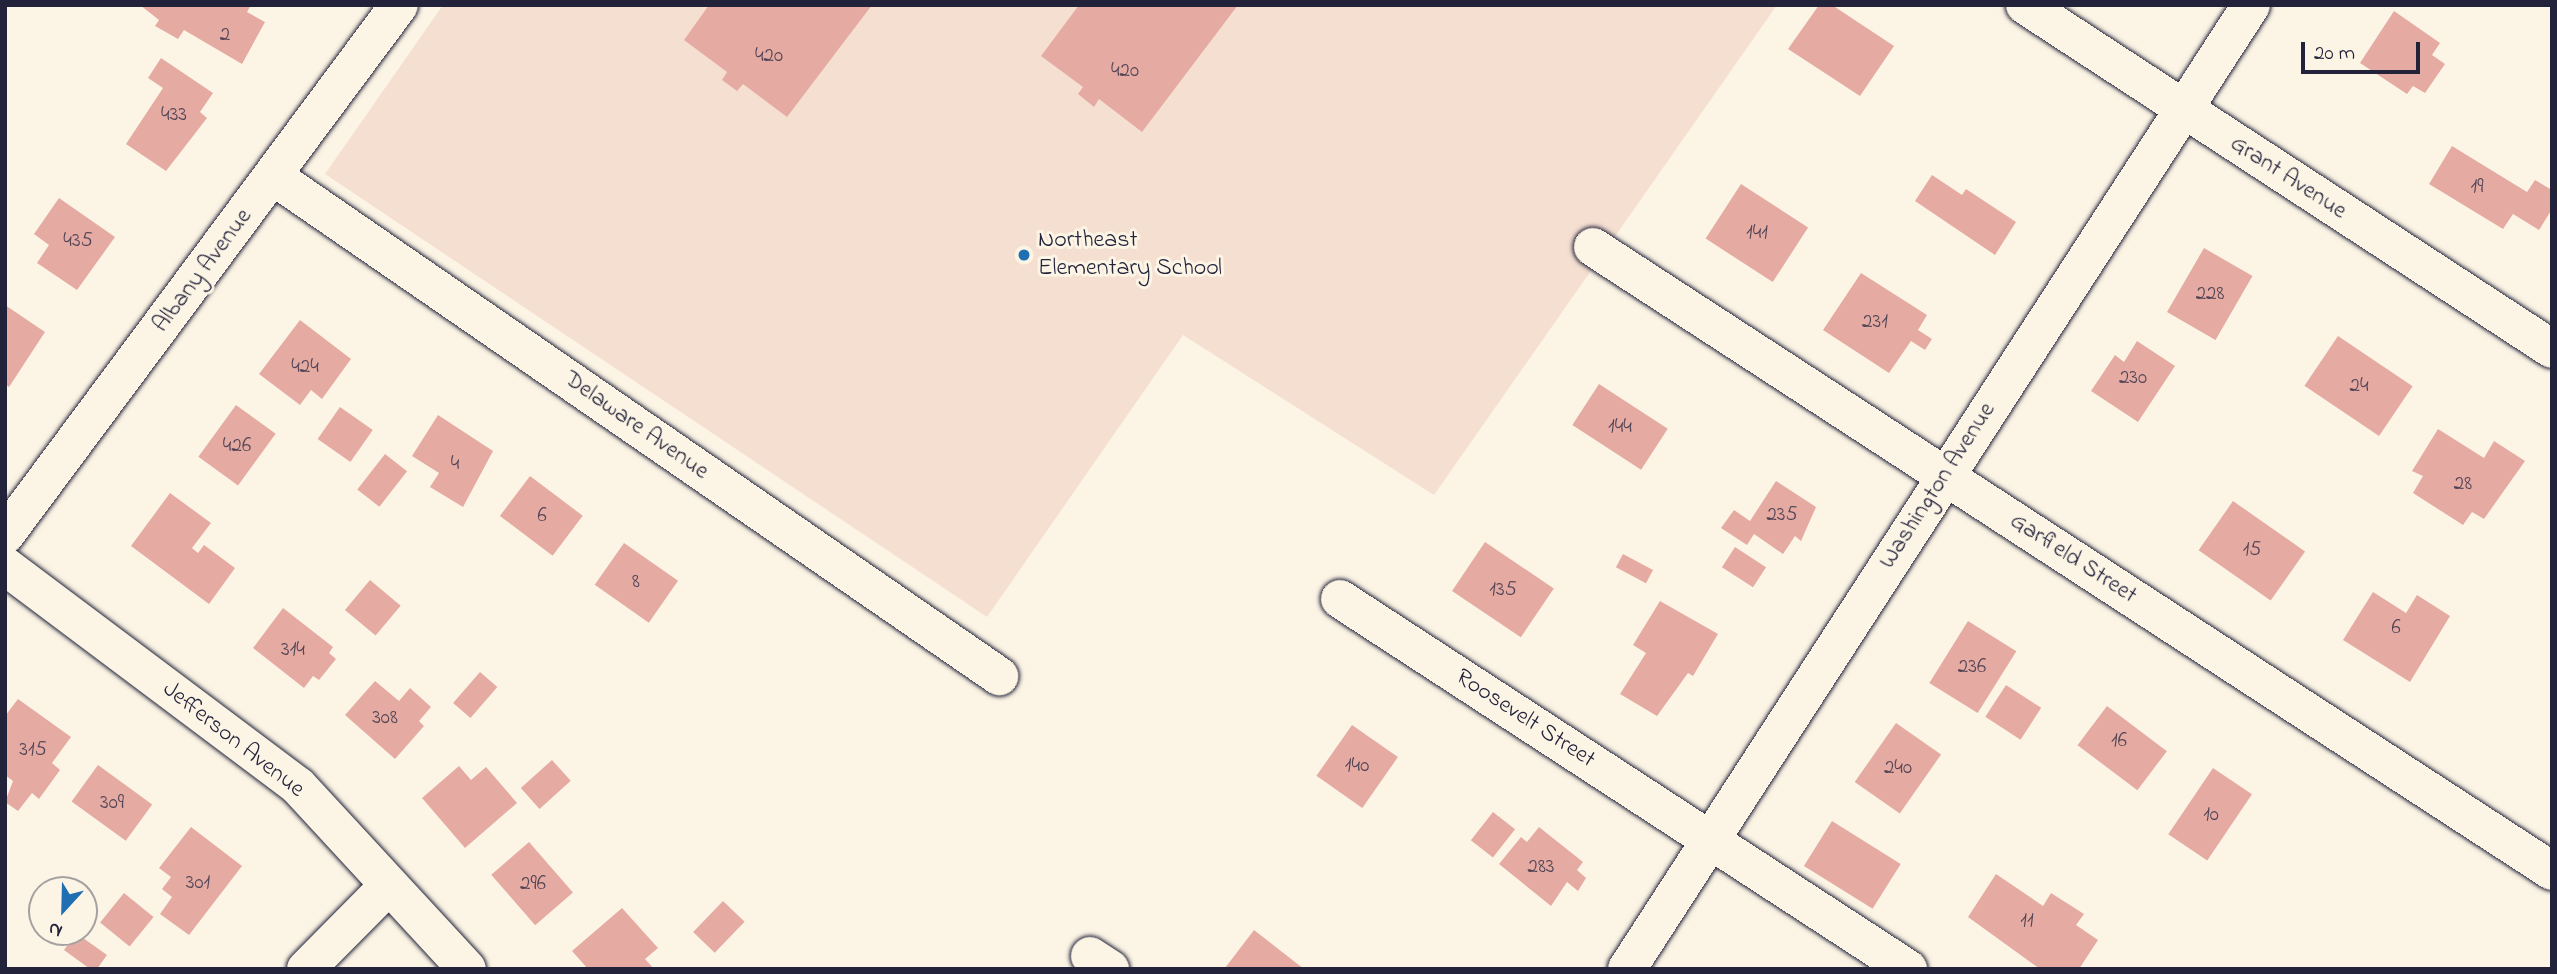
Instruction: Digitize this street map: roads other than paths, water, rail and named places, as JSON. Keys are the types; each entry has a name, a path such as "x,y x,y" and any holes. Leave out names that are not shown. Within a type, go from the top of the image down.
{"street":[{"name":"Albany Avenue","path":"5,535 399,5"},
{"name":"Grant Avenue","path":"2025,5 2552,349"},
{"name":"Washington Avenue","path":"1627,969 2250,5"},
{"name":"Delaware Avenue","path":"273,176 999,676"},
{"name":"Garfield Street","path":"1593,247 2552,871"},
{"name":"Jefferson Avenue","path":"5,566 298,786 467,969"},
{"name":"Roosevelt Street","path":"1339,599 1908,969"},
{"path":"306,969 388,886"}],"place":[{"name":"Northeast Elementary School","path":"1024,255"}]}
